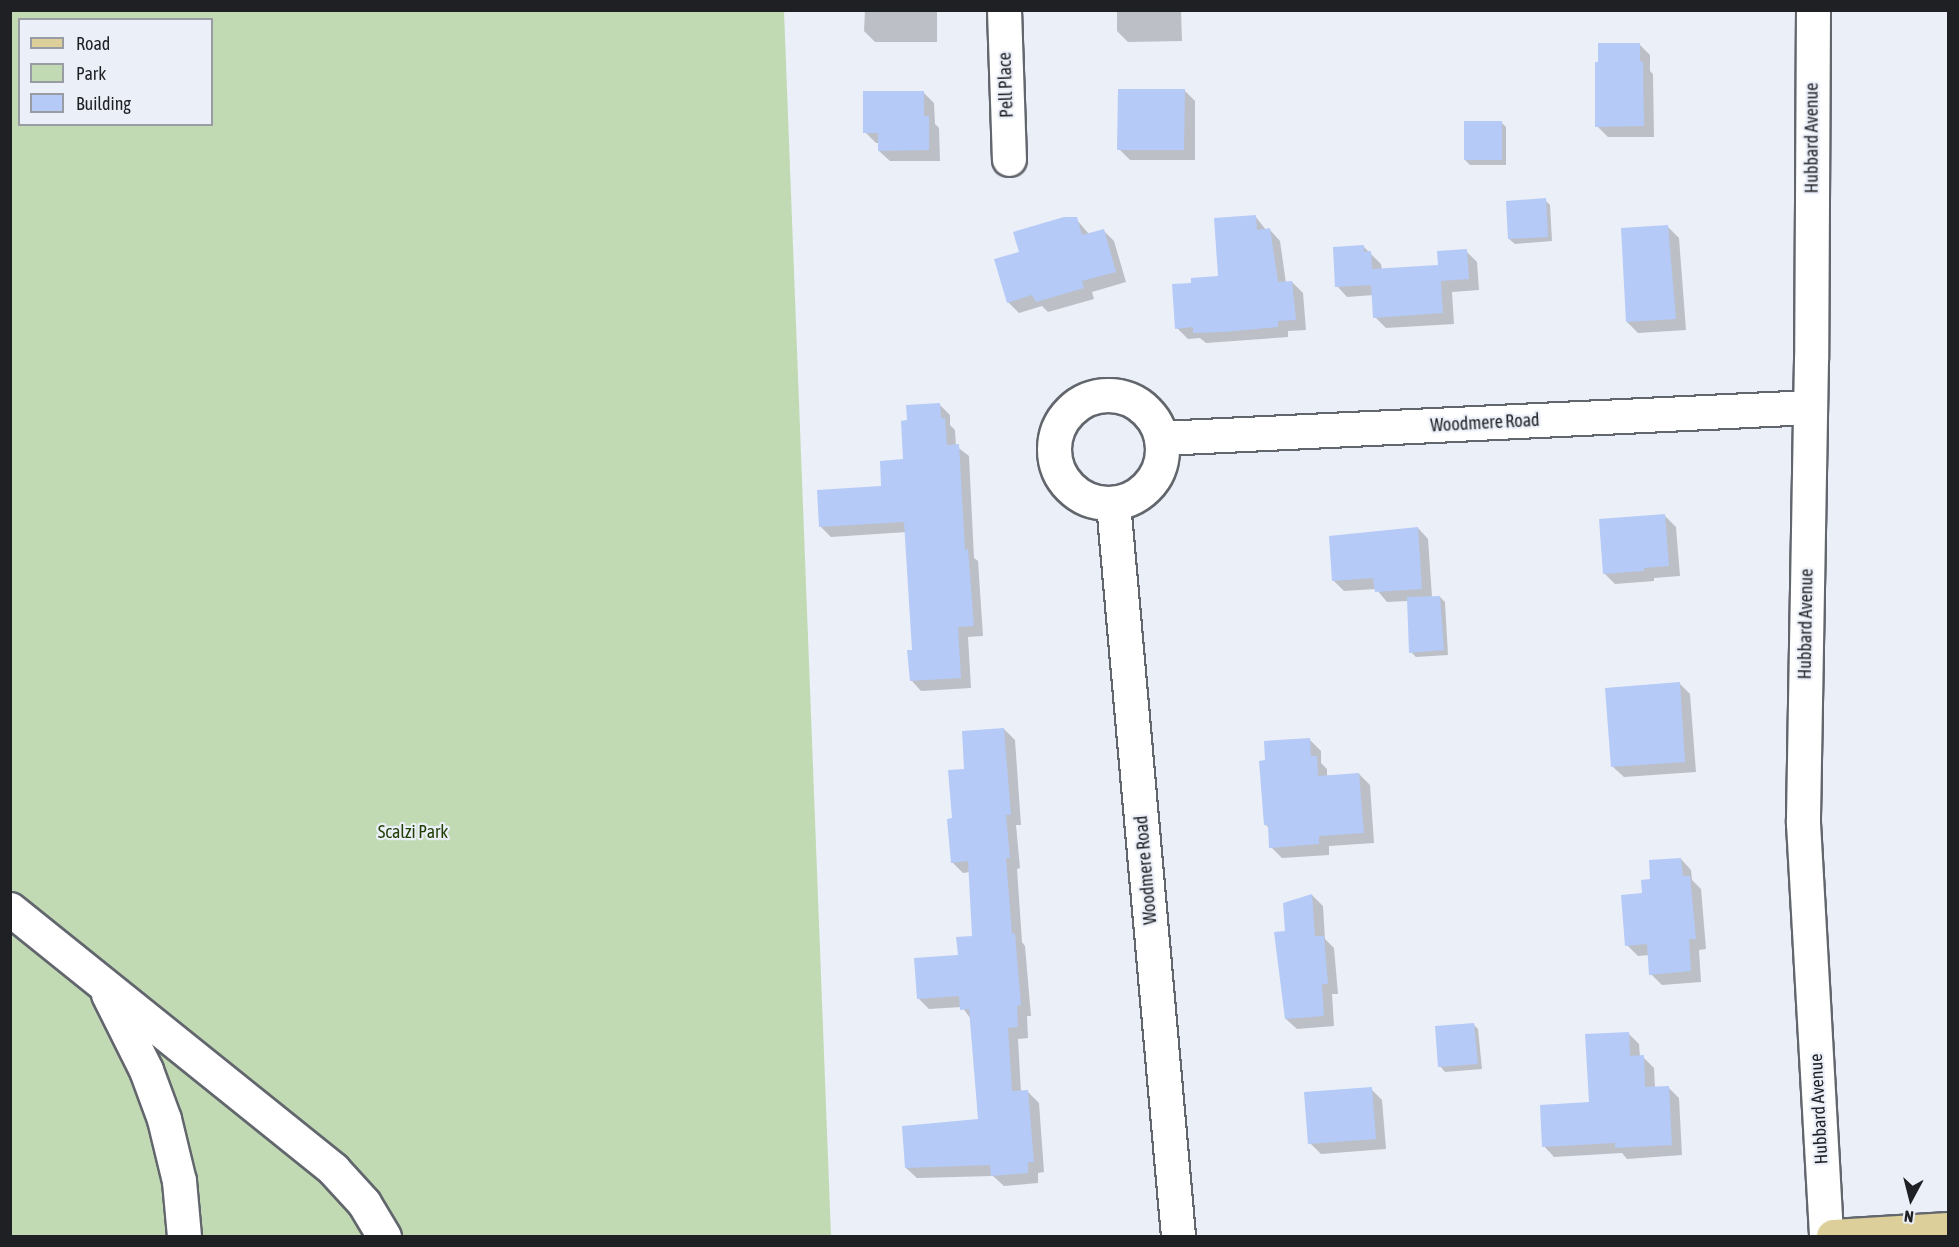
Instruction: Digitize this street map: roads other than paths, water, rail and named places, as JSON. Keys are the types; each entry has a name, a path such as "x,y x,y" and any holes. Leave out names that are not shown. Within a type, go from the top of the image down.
{"main road":[{"path":"1833,1236 1948,1229"}],"street":[{"name":"Pell Place","path":"1004,10 1009,159"},
{"name":"Hubbard Avenue","path":"1813,10 1810,407 1803,823 1826,1236"},
{"path":"1110,394 1122,397 1143,408 1157,427 1161,438 1161,461 1152,481 1135,496 1113,503 1090,500 1079,495 1062,478 1056,468 1053,444 1060,422 1077,404 1098,395 1110,394"},
{"name":"Woodmere Road","path":"1161,438 1810,407"},
{"name":"Woodmere Road","path":"1113,503 1178,1236"},
{"path":"10,909 104,987 281,1125 333,1169 364,1203 384,1236"},
{"path":"104,987 146,1070 174,1149 183,1236"}],"park label":[{"name":"Scalzi Park","path":"413,832"}]}
